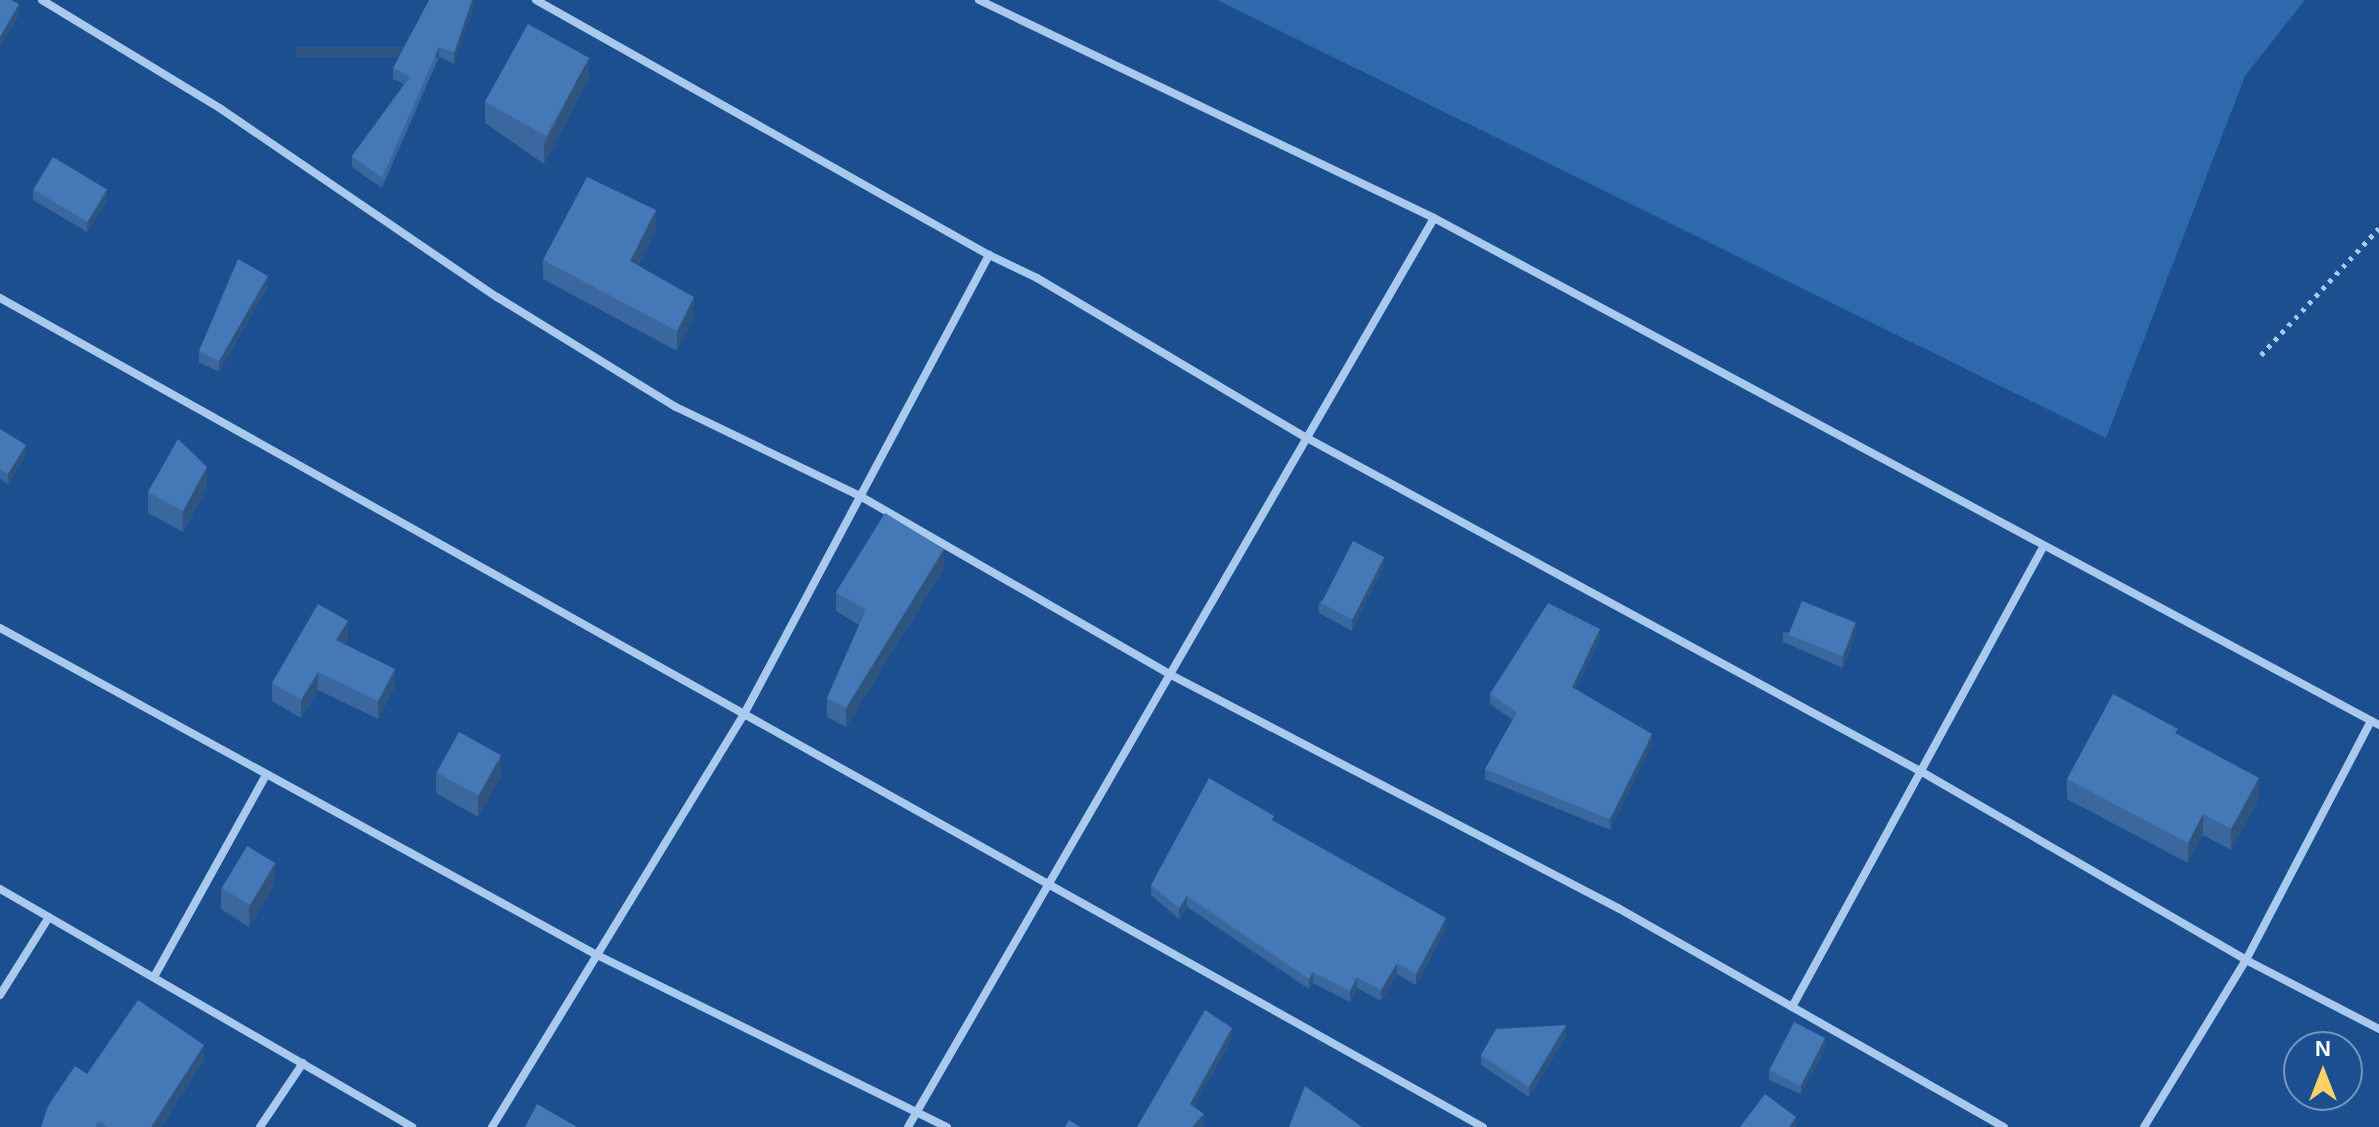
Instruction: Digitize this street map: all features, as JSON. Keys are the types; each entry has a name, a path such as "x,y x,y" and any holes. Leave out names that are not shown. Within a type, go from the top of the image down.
{"street":[{"path":"42,0 221,109 497,297 676,407 860,496 1173,676 1618,908 2004,1127"},
{"path":"536,0 989,255 1037,278 1307,438 1922,772 2246,960 2379,1029"},
{"path":"979,0 1434,218 2042,549 2375,723 2246,960 2144,1127"},
{"path":"908,1127 1173,676 1434,218"},
{"path":"492,1127 743,716 989,255"},
{"path":"0,298 1049,889 1483,1127"},
{"path":"1792,1007 2042,549"},
{"path":"0,628 597,955 918,1110 947,1127"},
{"path":"154,977 266,775"},
{"path":"0,889 412,1127"},
{"path":"0,995 49,917"},
{"path":"260,1127 303,1063"}],"path":[{"path":"2261,355 2379,228"}],"shaded area":[{"path":"1217,0 2305,0 2245,76 2106,438"}],"building":[{"path":"0,0 19,4 0,37"},
{"path":"429,0 472,0 454,53 439,47 382,178 352,156 410,77 393,68"},
{"path":"528,24 589,58 546,136 485,102"},
{"path":"53,157 107,189 87,222 33,190"},
{"path":"587,177 656,210 630,261 694,297 677,331 543,260"},
{"path":"238,259 268,276 219,361 199,351"},
{"path":"0,429 26,445 8,474 0,469"},
{"path":"178,439 207,467 183,511 148,492"},
{"path":"885,513 944,549 846,708 827,698 866,610 836,592"},
{"path":"1353,541 1384,557 1352,619 1321,603"},
{"path":"1802,601 1856,623 1842,656 1789,634"},
{"path":"1548,603 1600,629 1572,687 1652,734 1610,819 1485,769 1517,712 1490,694"},
{"path":"318,604 348,621 336,640 395,669 378,701 318,672 301,700 272,683"},
{"path":"2113,694 2178,729 2175,733 2259,778 2231,829 2203,814 2188,843 2067,779"},
{"path":"459,732 501,755 479,796 437,772"},
{"path":"1209,778 1274,816 1272,820 1446,918 1416,974 1397,963 1381,990 1357,977 1350,991 1313,972 1309,979 1187,896 1179,908 1151,885"},
{"path":"247,846 275,863 250,905 222,888"},
{"path":"138,1000 204,1045 151,1127 108,1127 98,1121 95,1127 41,1127 48,1106 75,1066 87,1074"},
{"path":"1205,1010 1232,1028 1190,1104 1204,1114 1192,1127 1137,1127"},
{"path":"1794,1022 1825,1038 1801,1086 1769,1070"},
{"path":"1566,1025 1529,1087 1481,1055 1496,1029"},
{"path":"1305,1086 1362,1127 1289,1127"},
{"path":"1765,1094 1796,1117 1789,1127 1740,1127"},
{"path":"537,1104 577,1127 525,1127"},
{"path":"1069,1120 1080,1127 1065,1127"}]}
